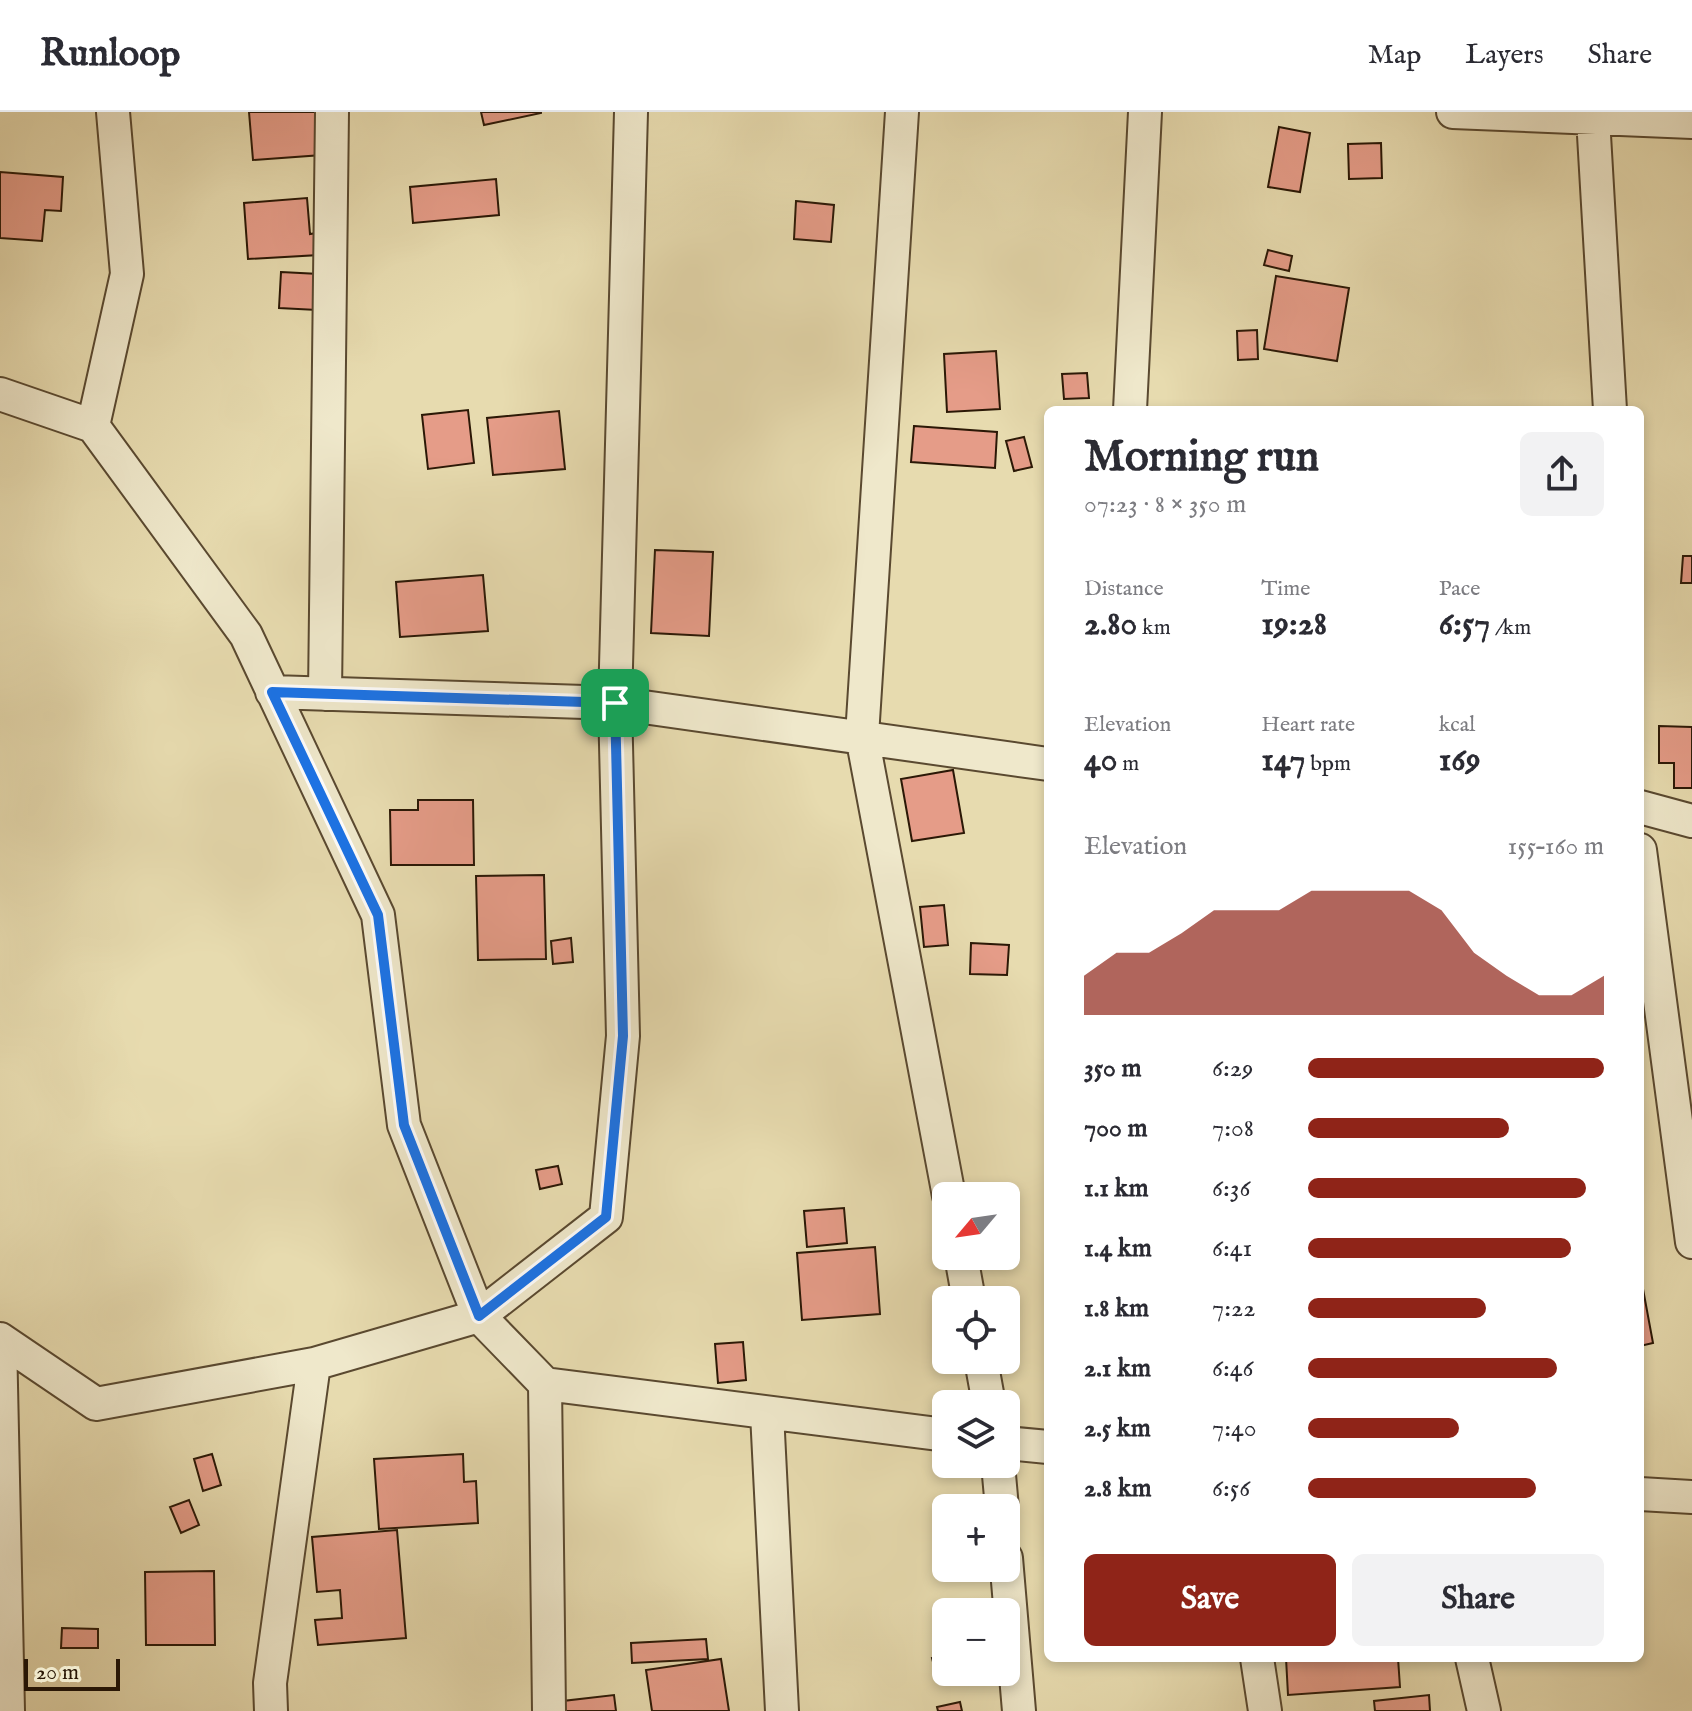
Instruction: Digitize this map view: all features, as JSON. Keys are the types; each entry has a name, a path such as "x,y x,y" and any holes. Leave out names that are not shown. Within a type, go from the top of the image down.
{"street":[{"path":"93,426 127,274 113,112"},
{"path":"325,694 332,112"},
{"path":"0,1339 96,1404 314,1364 479,1316 606,1217 623,1036 615,703 631,112"},
{"path":"902,112 862,736 946,1182"},
{"path":"1130,406 1145,112"},
{"path":"1453,112 1692,122"},
{"path":"1593,118 1610,406"},
{"path":"0,394 93,426 246,635 378,915 404,1125 479,1316 545,1384 932,1433"},
{"path":"272,692 615,703 1044,763"},
{"path":"1644,808 1692,821"},
{"path":"1644,880 1692,1242"},
{"path":"0,1339 8,1711"},
{"path":"271,1711 270,1683 314,1364"},
{"path":"545,1384 549,1711"},
{"path":"767,1413 782,1711"},
{"path":"1020,1444 1044,1447"},
{"path":"1644,1494 1692,1497"},
{"path":"1008,1582 1019,1711"},
{"path":"1258,1662 1265,1711"},
{"path":"1473,1662 1484,1711"}],"building":[{"path":"249,112 318,112 322,155 253,160"},
{"path":"481,112 541,112 541,113 484,125"},
{"path":"1279,127 1310,133 1300,192 1268,187"},
{"path":"1381,143 1382,178 1349,179 1348,144"},
{"path":"0,172 63,177 61,211 45,210 42,241 0,238"},
{"path":"496,179 499,215 413,223 410,187"},
{"path":"307,198 310,234 317,233 319,255 248,259 244,203"},
{"path":"796,201 834,205 831,242 794,239"},
{"path":"1268,250 1292,256 1289,271 1264,265"},
{"path":"281,272 319,274 317,310 279,308"},
{"path":"1276,276 1349,288 1337,361 1264,349"},
{"path":"1257,330 1258,359 1238,360 1237,331"},
{"path":"996,351 1000,409 947,412 944,354"},
{"path":"1087,373 1089,398 1064,399 1062,374"},
{"path":"468,410 474,463 428,469 422,415"},
{"path":"559,411 565,469 493,475 487,418"},
{"path":"914,426 997,432 995,468 911,462"},
{"path":"1024,437 1032,467 1014,471 1006,441"},
{"path":"655,550 713,552 709,636 651,633"},
{"path":"1683,556 1692,556 1692,583 1681,583"},
{"path":"483,575 488,631 400,637 396,582"},
{"path":"1659,726 1692,727 1692,788 1674,788 1674,763 1659,763"},
{"path":"953,770 964,833 912,841 901,779"},
{"path":"418,800 473,800 474,865 391,865 390,810 418,810"},
{"path":"544,875 546,959 478,960 476,876"},
{"path":"944,905 948,945 924,947 920,907"},
{"path":"571,938 573,962 553,964 551,941"},
{"path":"971,943 1009,945 1007,975 970,974"},
{"path":"558,1166 562,1184 540,1189 536,1170"},
{"path":"844,1208 847,1243 807,1247 804,1211"},
{"path":"875,1247 880,1314 802,1320 797,1253"},
{"path":"1644,1294 1653,1343 1644,1345"},
{"path":"743,1342 746,1380 718,1383 715,1344"},
{"path":"212,1454 221,1485 203,1491 194,1459"},
{"path":"463,1454 464,1482 476,1481 478,1523 379,1529 374,1459"},
{"path":"189,1500 199,1525 181,1533 170,1507"},
{"path":"397,1530 406,1638 318,1645 315,1620 342,1618 340,1590 317,1592 312,1537"},
{"path":"214,1571 215,1645 146,1645 145,1572"},
{"path":"62,1628 98,1629 98,1648 61,1648"},
{"path":"706,1639 708,1659 632,1663 631,1643"},
{"path":"721,1659 729,1711 652,1711 646,1670"},
{"path":"1286,1662 1398,1662 1400,1687 1288,1695"},
{"path":"614,1695 616,1711 564,1711 563,1701"},
{"path":"1429,1695 1430,1711 1375,1711 1374,1701"},
{"path":"960,1702 962,1711 938,1711 937,1707"}],"route":[{"path":"272,692 615,703 623,1036 606,1217 479,1316 404,1125 378,915 272,692"}]}
